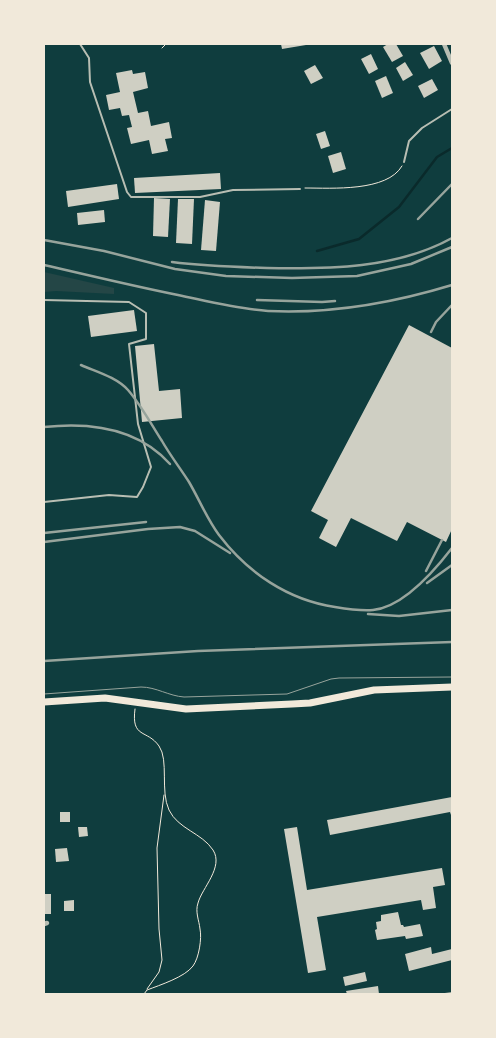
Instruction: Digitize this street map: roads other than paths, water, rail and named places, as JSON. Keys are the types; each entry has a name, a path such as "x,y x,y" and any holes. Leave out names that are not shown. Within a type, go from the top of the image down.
{"highway":[{"path":"44,702 105,698 186,709 244,707 310,703 374,690 452,687"}],"street":[{"path":"444,44 452,63"}],"lane":[{"path":"80,44 89,58 90,82 127,192 131,197 200,197 233,190 300,188"},
{"path":"404,162 409,141 422,128 452,109"},
{"path":"44,300 129,302 146,313 146,339 129,344 138,424 151,466 143,487 136,497 108,495 44,502"},
{"path":"445,994 452,993"}],"waterway":[{"path":"317,251 359,239 399,207 437,157 452,148"}],"tram line":[{"path":"44,694 141,687 152,688 184,697 287,694 339,678 452,677"}],"railway":[{"path":"418,219 452,184"},
{"path":"172,262 267,268 362,265 408,256 452,238"},
{"path":"44,240 104,251 175,269 226,276 292,278 357,276 411,264 452,247"},
{"path":"44,265 144,288 268,311 315,311 361,306 407,297 452,285"},
{"path":"257,300 335,301"},
{"path":"431,332 436,322 452,305"},
{"path":"81,365 112,378 128,390 142,408 189,482 219,535 230,549 256,573 285,591 301,598 335,607 373,610 396,602 407,595 437,567 452,548"},
{"path":"44,427 79,426 112,430 143,442 170,464"},
{"path":"44,533 146,522"},
{"path":"44,542 148,529 180,527 195,531 230,553"},
{"path":"426,571 442,540"},
{"path":"427,583 452,565"},
{"path":"368,614 399,616 452,610"},
{"path":"44,661 198,651 452,642"}]}
